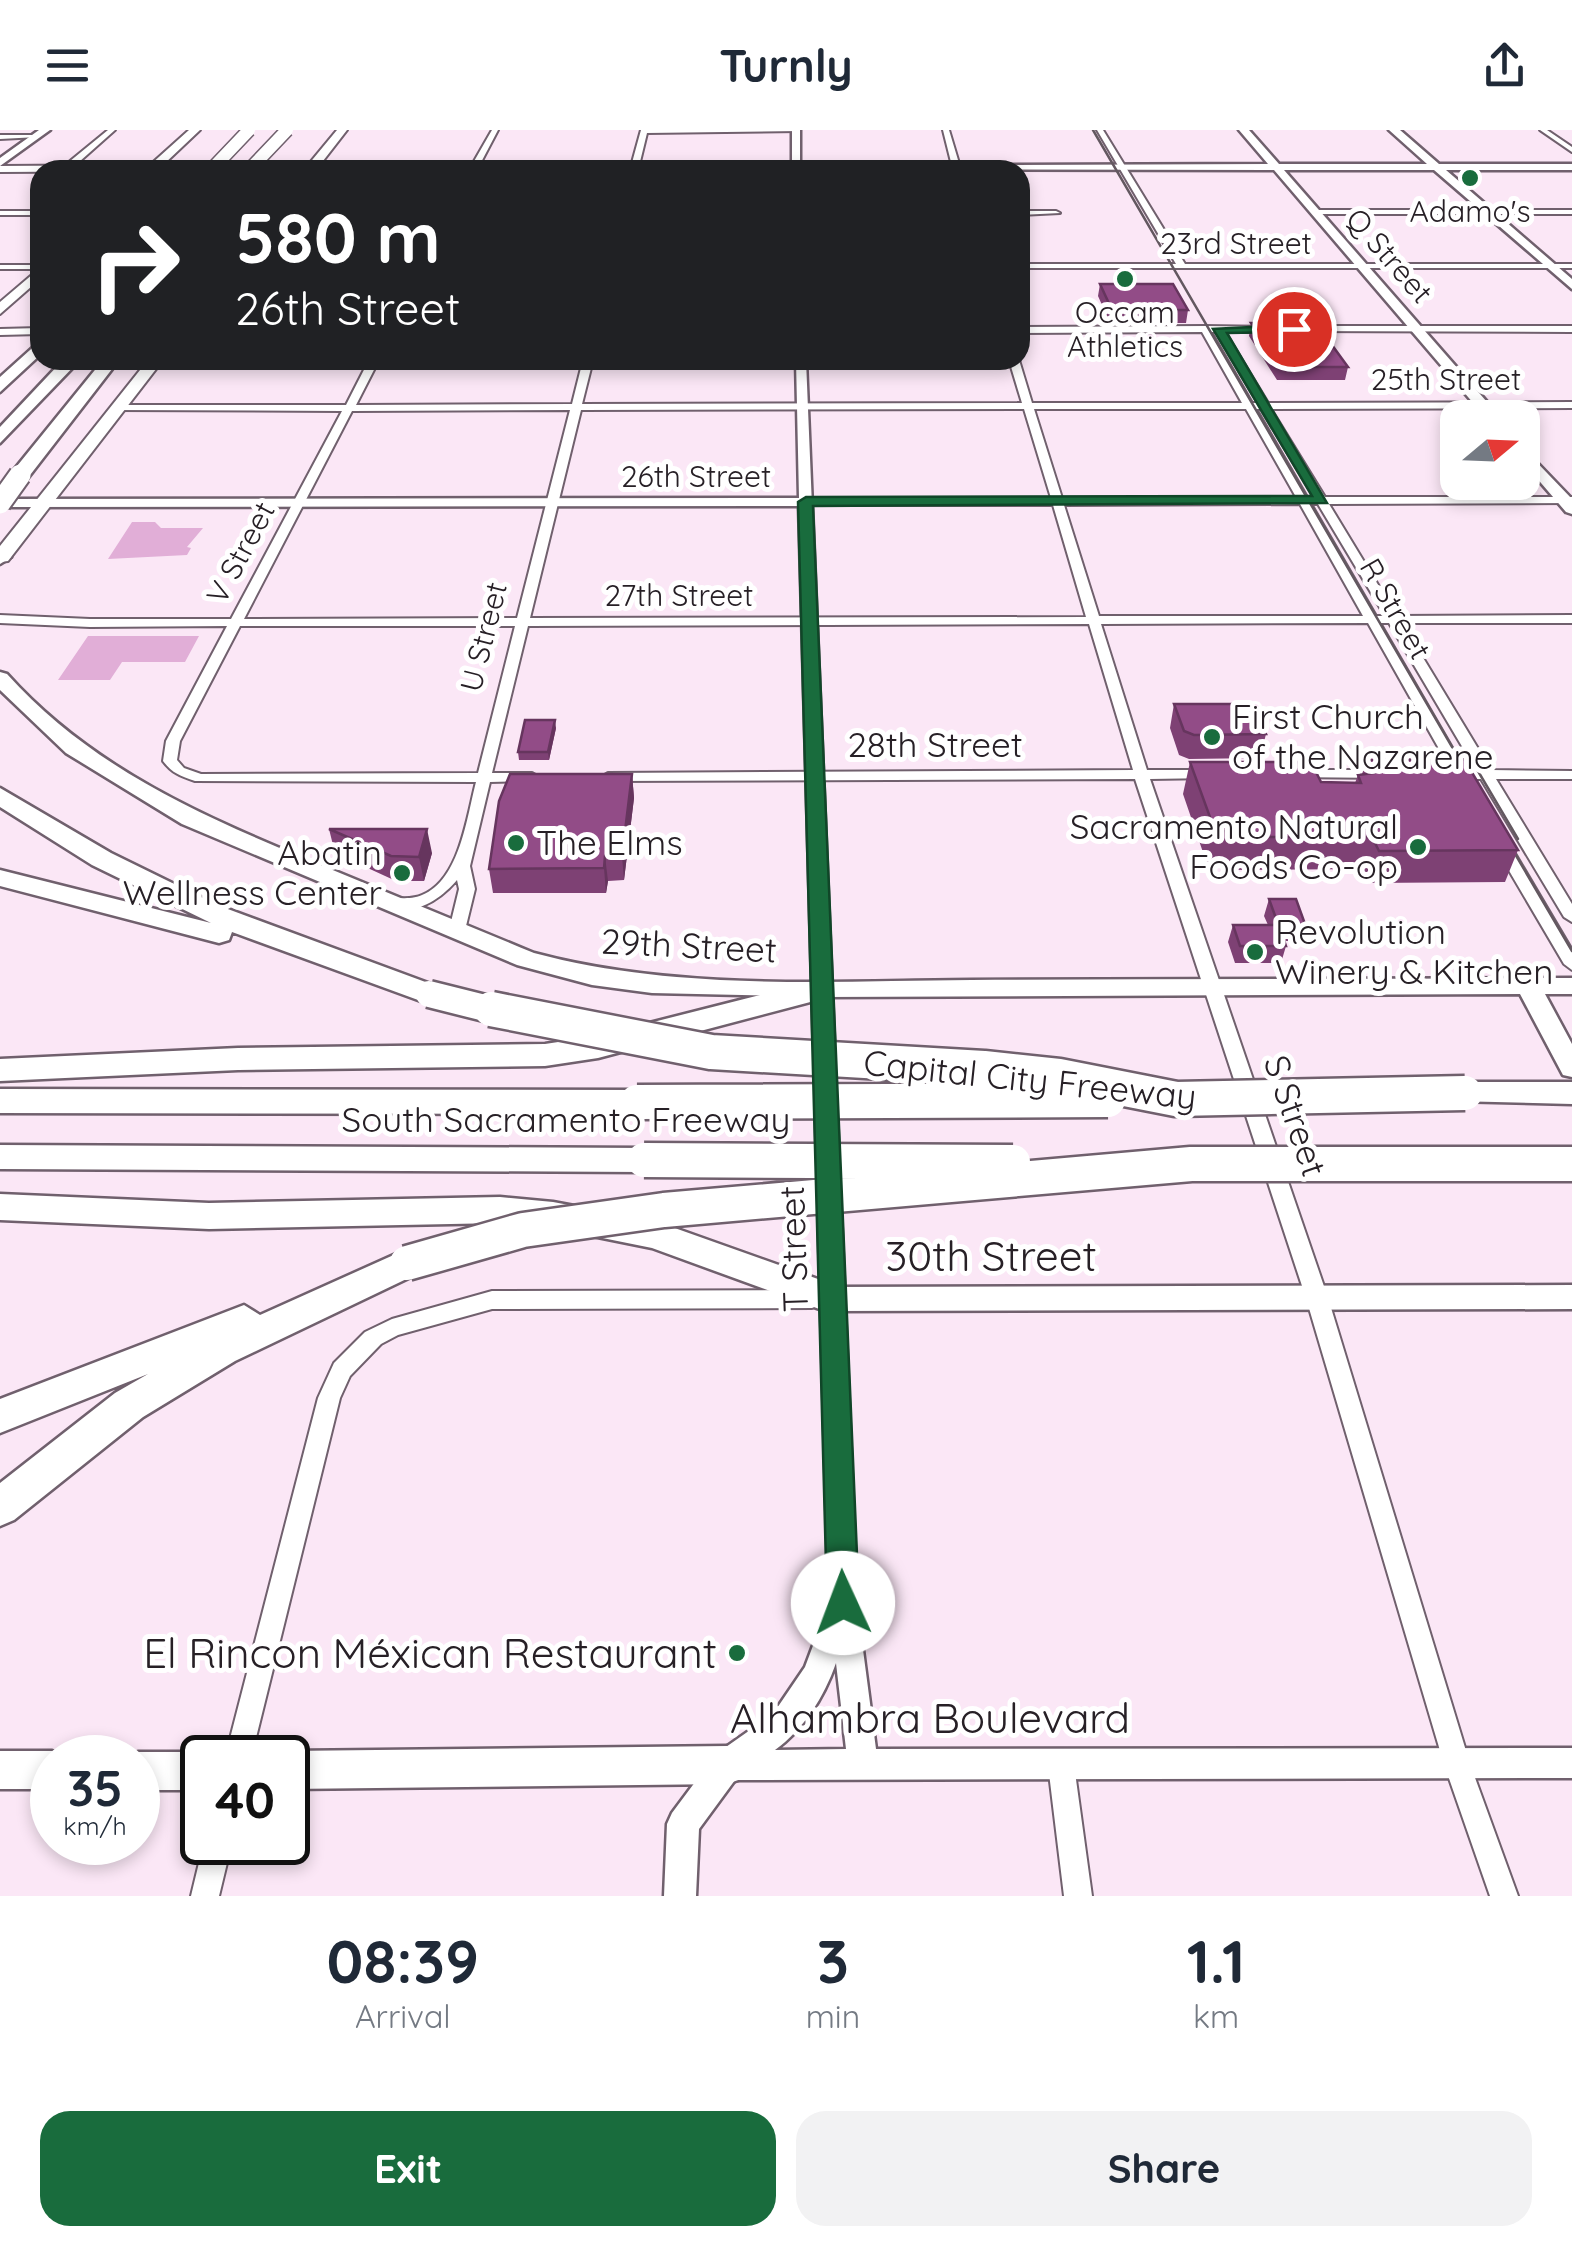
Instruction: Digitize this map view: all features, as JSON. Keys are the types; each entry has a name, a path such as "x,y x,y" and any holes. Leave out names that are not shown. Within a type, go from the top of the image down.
{"highway":[{"path":"220,160 249,130"},
{"path":"258,160 287,130"},
{"path":"0,366 30,344"},
{"path":"0,387 30,348"},
{"path":"0,438 63,370"},
{"path":"0,471 80,370"},
{"path":"0,503 103,370"},
{"name":"Capital City Freeway","path":"0,796 129,877 286,946 429,994 550,1024 712,1052 1059,1076 1176,1099 1572,1093"},
{"path":"0,878 202,930 286,946"},
{"path":"6,1070 238,1059 545,1055 598,1046 822,990"},
{"name":"South Sacramento Freeway","path":"0,1100 1176,1099"},
{"name":"South Sacramento Freeway","path":"0,1157 1191,1164"},
{"name":"Capital City Freeway","path":"0,1416 256,1315 407,1263 523,1230 664,1210 1191,1164 1572,1164"},
{"path":"0,1207 209,1216 500,1210 552,1214 655,1235 833,1299"},
{"path":"0,1507 129,1405 222,1350 407,1263"}],"main road":[{"path":"162,160 195,130"},
{"path":"318,160 342,130"},
{"name":"Q Street","path":"1244,130 1479,400"},
{"path":"1394,130 1572,285"},
{"path":"0,166 40,134"},
{"path":"0,166 30,167"},
{"path":"1030,168 1572,166"},
{"path":"0,310 30,280"},
{"path":"0,558 148,370"},
{"path":"1540,470 1570,503"},
{"name":"29th Street","path":"0,678 54,733 134,788 190,819 526,959 592,977 652,985 822,990 1572,986"},
{"path":"1528,986 1572,1068"},
{"name":"30th Street","path":"833,1299 1572,1298"},
{"name":"Alhambra Boulevard","path":"310,1770 727,1766"},
{"path":"0,1770 30,1770"}],"street":[{"path":"76,160 112,130"},
{"path":"479,160 495,130"},
{"path":"636,160 644,130 796,130 796,160"},
{"path":"946,130 954,160"},
{"path":"1100,130 1168,266"},
{"path":"1544,130 1572,150"},
{"path":"1089,131 1182,266"},
{"path":"0,137 40,134"},
{"path":"1315,212 1572,212"},
{"path":"1030,213 1056,213"},
{"path":"0,214 30,214"},
{"name":"23rd Street","path":"1030,266 1572,266"},
{"path":"0,267 30,269"},
{"path":"1030,330 1572,328"},
{"name":"R Street","path":"1212,329 1322,500 1572,917"},
{"name":"R Street","path":"1212,329 1249,406 1470,790"},
{"path":"0,332 30,338"},
{"name":"V Street","path":"369,370 169,748 170,761 179,770 208,778 484,778"},
{"name":"U Street","path":"457,930 467,889 462,866 586,370"},
{"name":"T Street","path":"680,1896 683,1824 727,1766 784,1725 817,1676 843,1603 801,370"},
{"name":"S Street","path":"1017,370 1142,774 1317,1298 1456,1764 1504,1896"},
{"name":"25th Street","path":"120,408 1440,405"},
{"name":"25th Street","path":"1540,405 1572,405"},
{"name":"26th Street","path":"0,503 1570,503"},
{"name":"27th Street","path":"0,619 1572,619"},
{"name":"27th Street","path":"0,630 25,622"},
{"name":"28th Street","path":"590,777 1232,774"},
{"path":"1270,774 1572,775"},
{"path":"484,778 551,777"},
{"path":"1498,837 1572,964"},
{"path":"392,903 431,898 442,892 462,866"},
{"name":"30th Street","path":"244,1735 329,1398 342,1370 373,1338 392,1328 492,1300 833,1299"},
{"path":"843,1603 864,1765"},
{"name":"Alhambra Boulevard","path":"727,1766 1572,1762"},
{"path":"1061,1765 1078,1896"},
{"path":"205,1896 212,1865"}],"shaded area":[{"path":"132,522 155,522 161,528 203,528 187,547 191,548 187,555 108,559"},
{"path":"88,636 199,636 185,662 122,662 110,680 58,680"}],"building":[{"path":"1100,284 1173,284 1188,310 1112,310"},
{"path":"1251,323 1316,323 1348,367 1280,367"},
{"path":"1174,704 1252,704 1266,734 1194,735 1184,731"},
{"path":"525,720 555,720 548,752 518,752"},
{"path":"1464,759 1518,850 1379,851 1372,837 1233,837 1231,831 1215,831 1190,762 1311,762 1321,782 1361,783 1358,775 1374,773 1367,760"},
{"path":"510,774 632,774 622,856 605,856 604,868 489,869 499,801"},
{"path":"329,829 427,829 419,857 391,856"},
{"path":"1269,899 1296,899 1305,924 1278,924"},
{"path":"1233,925 1279,925 1286,946 1240,946"}],"tram line":[{"path":"1093,130 1473,783"},
{"path":"1475,766 1518,839"},
{"path":"1501,830 1572,951"}],"place":[{"name":"Adamo's","path":"1470,178"},
{"name":"Occam Athletics","path":"1125,279"},
{"name":"First Church of the Nazarene","path":"1212,737"},
{"name":"The Elms","path":"516,843"},
{"name":"Sacramento Natural Foods Co-op","path":"1418,847"},
{"name":"Abatin Wellness Center","path":"402,873"},
{"name":"Revolution Winery & Kitchen","path":"1255,952"},
{"name":"El Rincon Méxican Restaurant","path":"737,1653"}],"route":[{"path":"843,1603 806,502 1322,500 1219,329 1294,329"}]}
